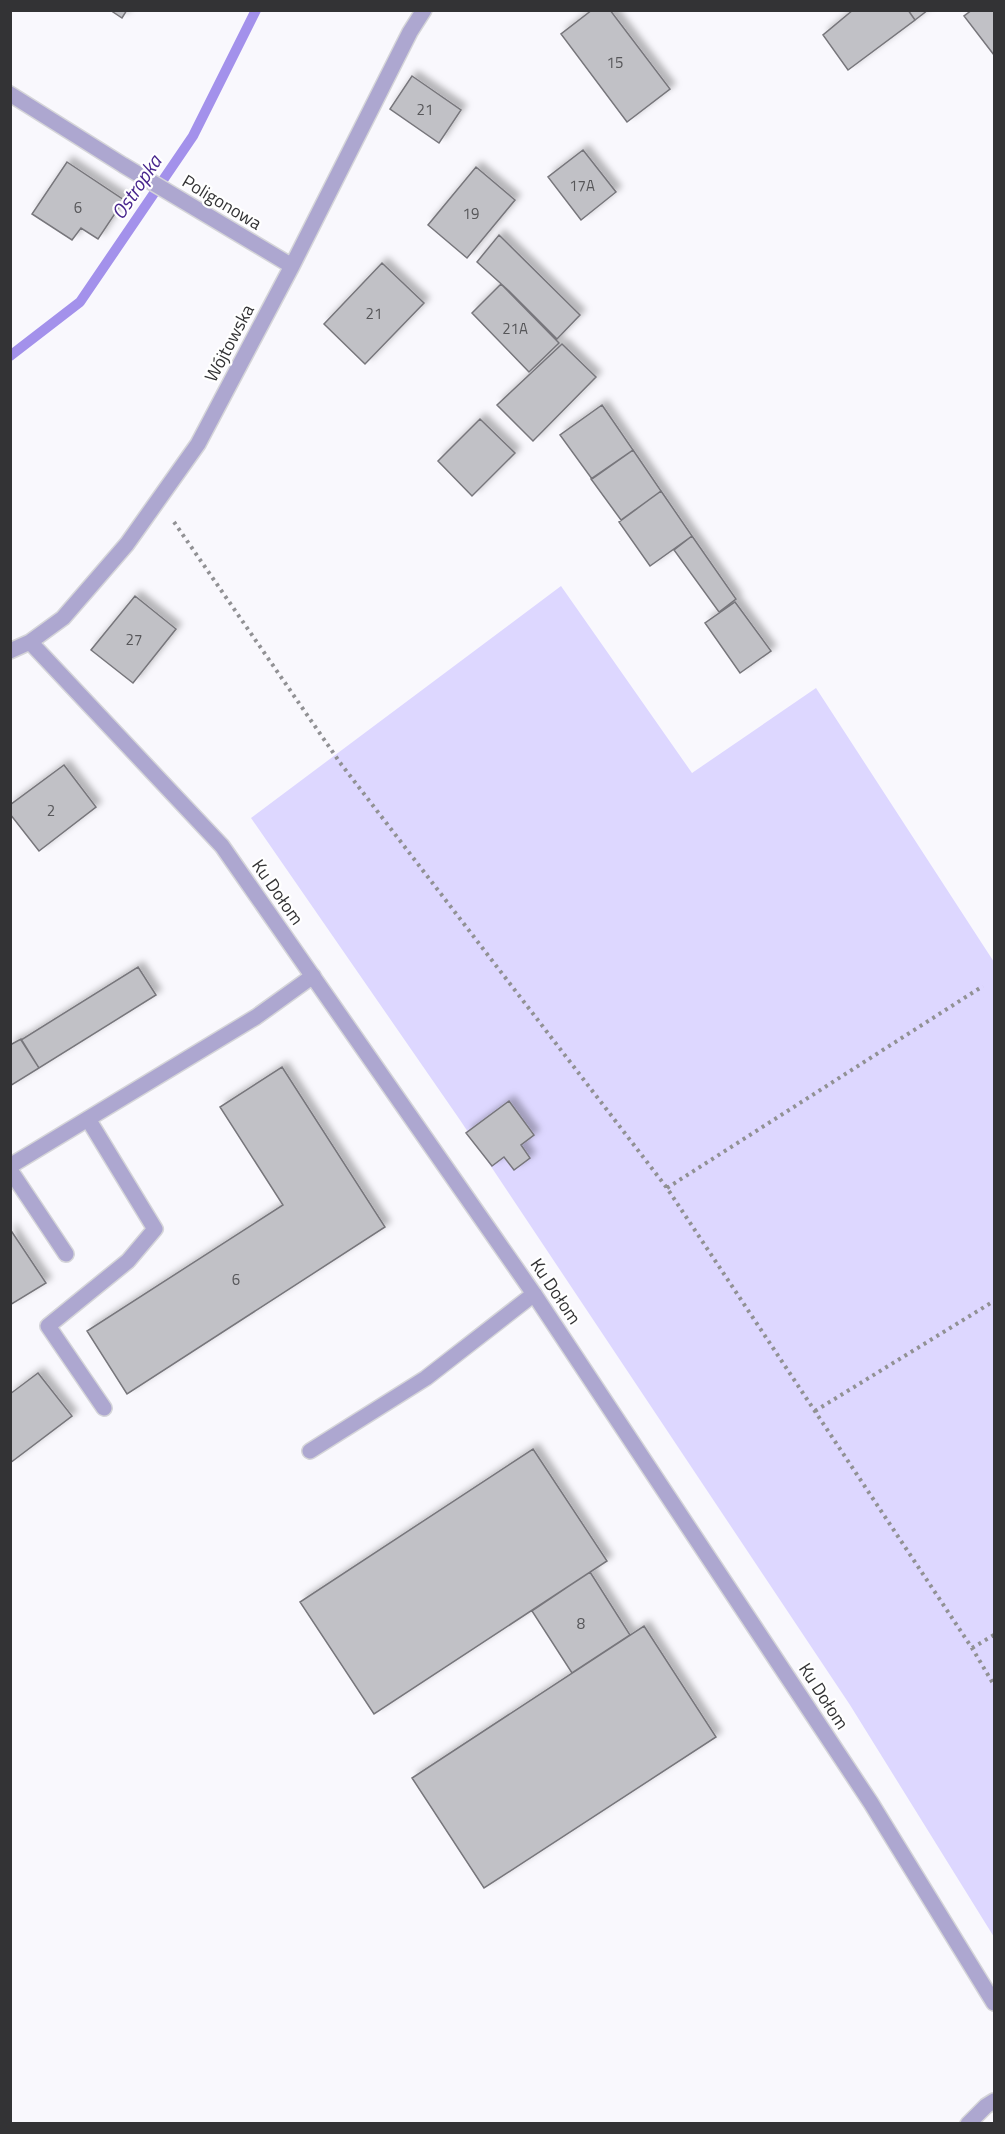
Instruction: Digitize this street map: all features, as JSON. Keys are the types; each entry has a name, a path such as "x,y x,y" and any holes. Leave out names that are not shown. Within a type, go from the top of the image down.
{"street":[{"name":"Wójtowska","path":"10,651 30,642 63,618 127,544 198,444 410,32 424,10"},
{"name":"Poligonowa","path":"10,94 291,266"},
{"name":"Ku Dołom","path":"30,642 222,846 534,1294 871,1803 994,2003"},
{"path":"66,1254 10,1168 256,1017 313,976"},
{"path":"88,1119 155,1229 128,1261 48,1326 104,1408"},
{"path":"310,1451 426,1378 534,1294"},
{"path":"968,2124 994,2101"}],"path":[{"path":"159,500 341,764 667,1188 972,1648 994,1685"},
{"path":"667,1188 983,986"},
{"path":"815,1411 994,1301"},
{"path":"972,1648 994,1635"}],"shaded area":[{"path":"561,586 692,773 816,688 994,962 994,1937 850,1705 460,1120 251,818"}],"building":[{"path":"110,10 127,10 122,18"},
{"path":"592,10 610,10 670,89 627,122 561,34"},
{"path":"853,10 908,10 915,20 848,70 823,35"},
{"path":"908,10 928,10 915,20"},
{"path":"972,10 994,10 994,55 964,16"},
{"path":"412,76 461,110 439,143 390,109"},
{"path":"583,150 616,192 581,220 548,177"},
{"path":"67,162 124,200 98,239 81,228 72,240 32,214"},
{"path":"476,167 515,200 467,258 428,225"},
{"path":"499,235 580,315 557,339 477,262"},
{"path":"382,263 424,303 365,364 324,324"},
{"path":"501,284 559,343 529,372 472,313"},
{"path":"562,344 596,377 533,441 497,405"},
{"path":"602,405 633,450 592,479 560,435"},
{"path":"480,419 515,453 472,496 438,461"},
{"path":"633,450 661,491 621,520 591,479"},
{"path":"661,491 692,536 650,566 619,522"},
{"path":"692,536 736,599 719,612 674,550"},
{"path":"135,596 176,629 133,683 91,650"},
{"path":"735,602 771,651 740,673 705,623"},
{"path":"64,765 96,807 39,851 10,814 10,805"},
{"path":"138,967 156,995 39,1068 21,1040"},
{"path":"21,1039 39,1068 10,1086 10,1045"},
{"path":"282,1067 385,1227 127,1394 87,1331 283,1205 220,1107"},
{"path":"509,1101 534,1135 521,1145 530,1158 514,1170 504,1157 492,1166 466,1133"},
{"path":"10,1229 46,1283 10,1305"},
{"path":"38,1373 72,1416 10,1463 10,1394"},
{"path":"533,1449 607,1561 374,1714 300,1602"},
{"path":"590,1572 630,1635 572,1673 532,1611"},
{"path":"644,1626 716,1737 484,1888 412,1778"}],"waterway":[{"name":"Ostropka","path":"10,356 80,302 193,136 256,10"}]}
